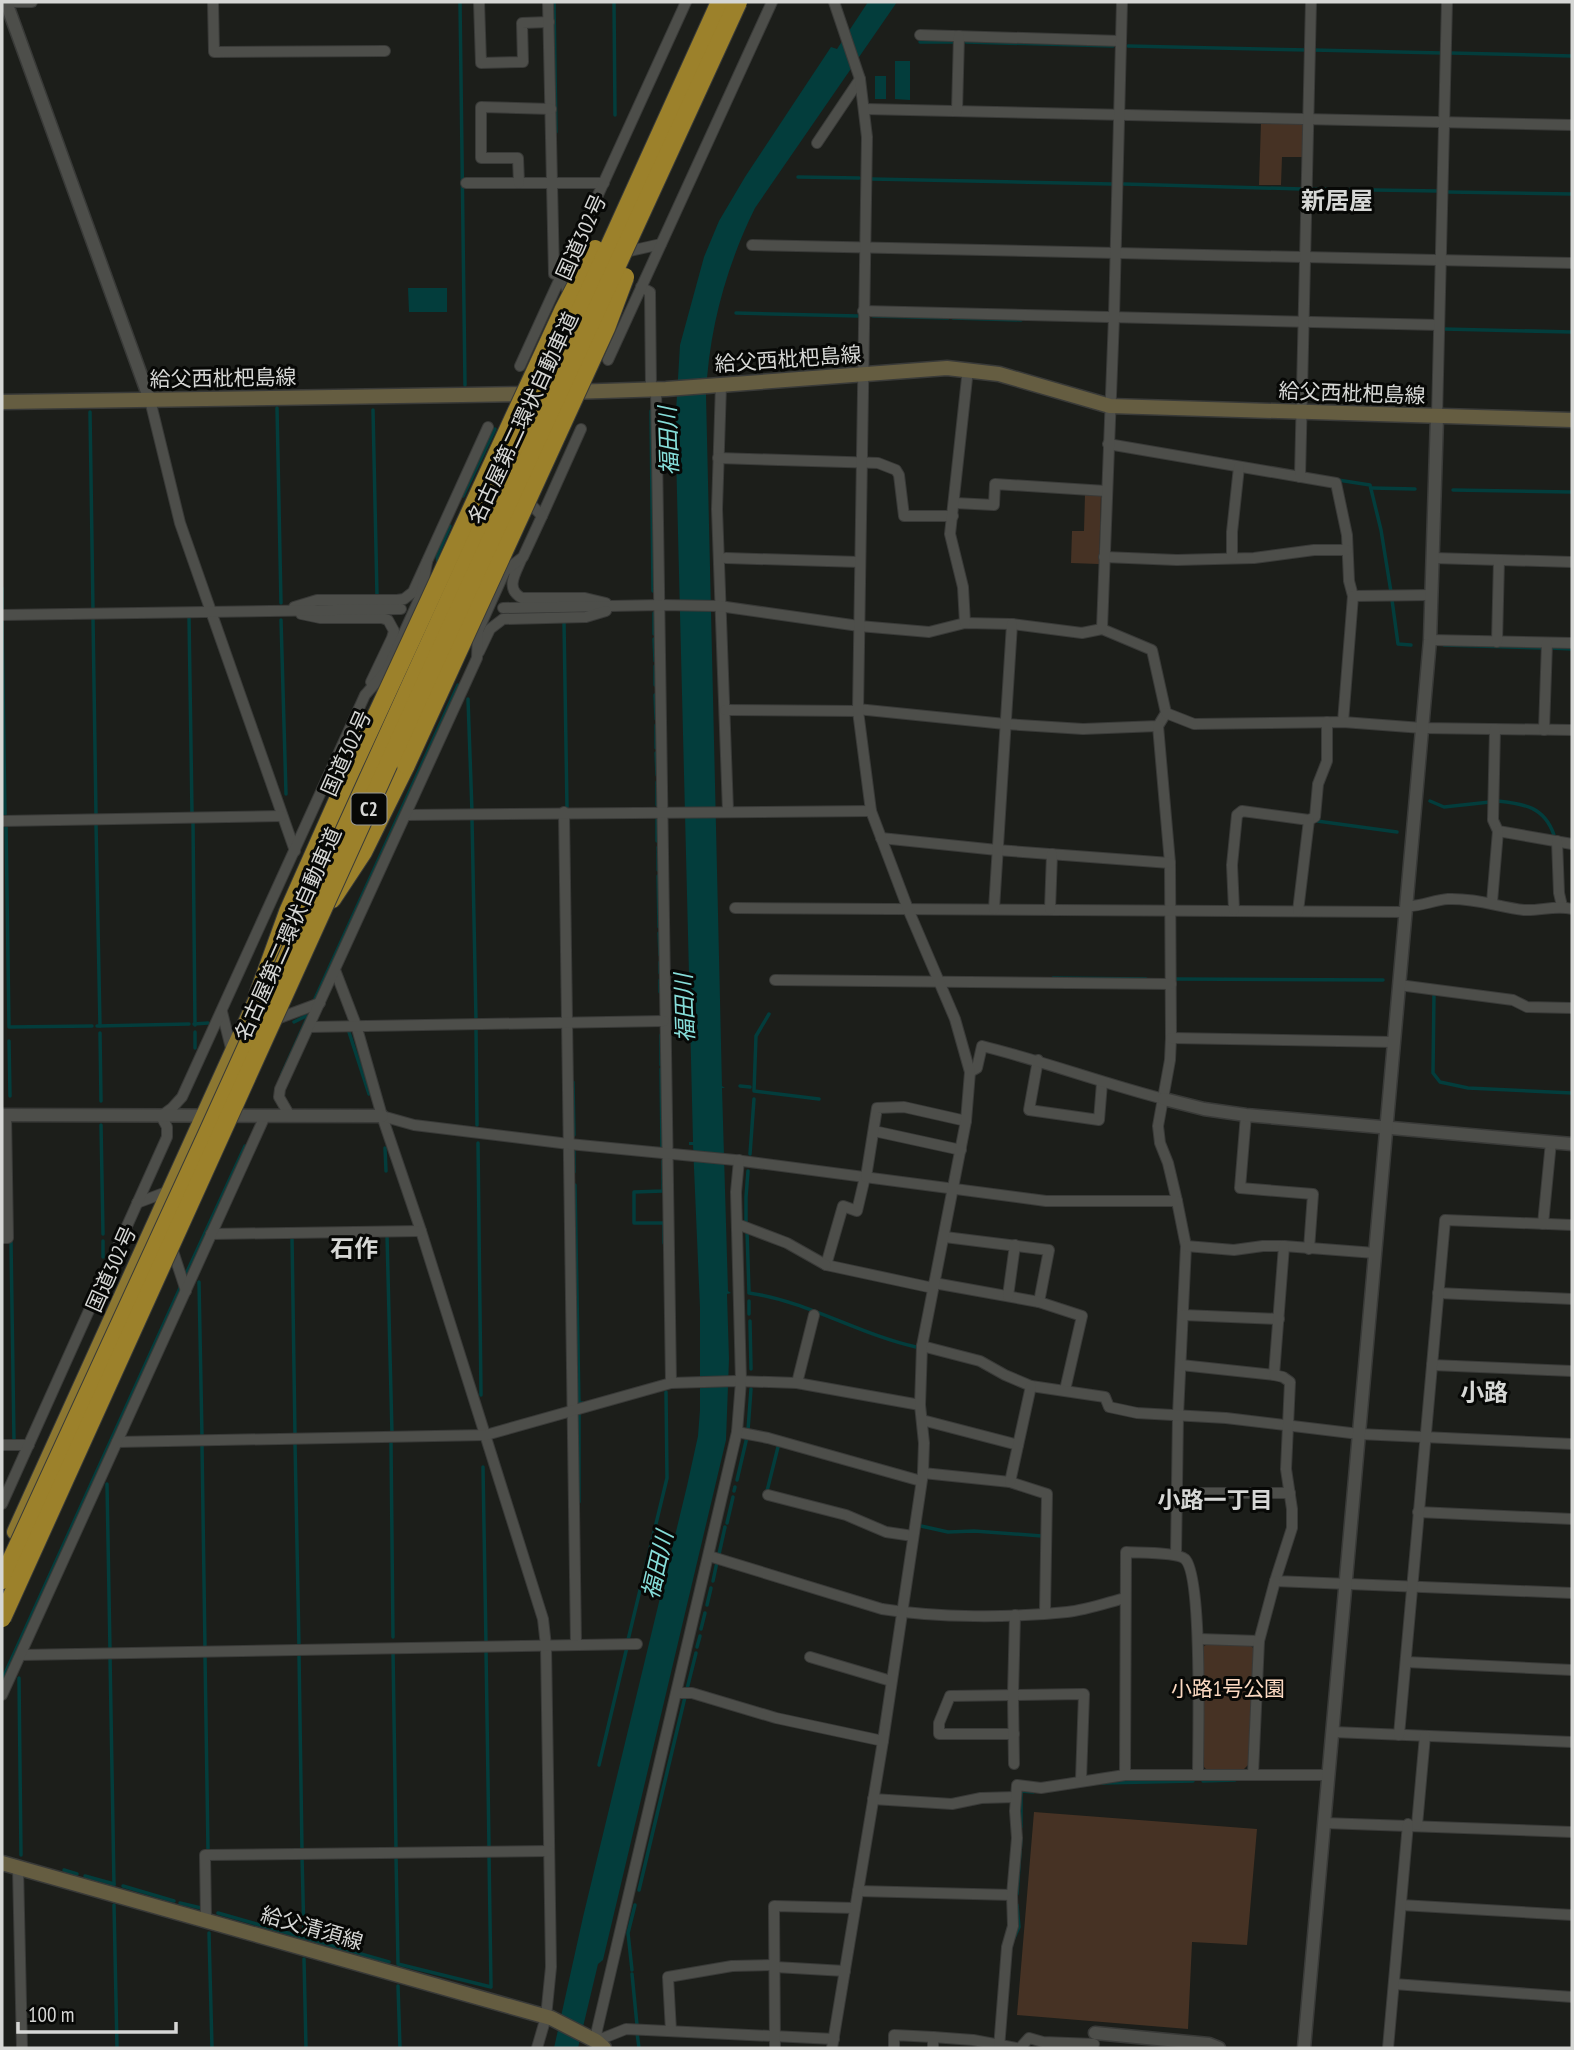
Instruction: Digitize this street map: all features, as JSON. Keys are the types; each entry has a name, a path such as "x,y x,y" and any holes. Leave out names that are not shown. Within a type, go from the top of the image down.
{"highway":[{"name":"国道302号","path":"2,1560 711,2"},
{"name":"名古屋第二環状自動車道","path":"2,1580 720,2"},
{"name":"名古屋第二環状自動車道","path":"2,1618 738,2"},
{"path":"258,995 288,912 353,766 563,311 685,79"},
{"path":"279,951 333,898 378,824 606,328 690,109"}],"main road":[{"name":"給父西枇杷島線","path":"2,402 532,394 720,385 930,368 968,369 999,374 1110,406 1572,419"},
{"name":"給父清須線","path":"2,1863 548,2018 597,2043"}],"street":[{"path":"32,2 4,2 150,400 180,523 295,851"},
{"path":"213,2 214,52 385,51"},
{"path":"479,2 481,63 523,62 522,23 549,22"},
{"path":"548,2 554,274 562,274"},
{"path":"520,366 686,2"},
{"path":"608,360 772,2"},
{"path":"736,1160 737,1432 597,2030 597,2043 626,2029 775,2036 833,2044 883,1741 922,1477 922,1346 966,1121 970,1072 955,1019 908,909 871,811 857,710 867,137 859,77 834,2"},
{"path":"1101,629 1114,317 1122,2"},
{"path":"1300,477 1311,2"},
{"path":"1304,2048 1430,640 1447,2"},
{"path":"920,35 1121,41"},
{"path":"957,111 960,36"},
{"path":"817,143 859,77"},
{"path":"519,183 519,158 481,158 481,107 551,109"},
{"path":"865,109 1572,125"},
{"path":"466,183 604,183"},
{"path":"594,259 661,244"},
{"path":"752,245 1572,263"},
{"path":"562,274 573,307"},
{"path":"642,287 650,292 658,389 664,1021 671,1383"},
{"path":"863,311 1439,325"},
{"path":"965,623 963,587 950,534 968,369"},
{"path":"720,385 717,509 726,710 727,811"},
{"path":"284,610 317,600 404,599 414,592 488,427"},
{"path":"581,429 512,580 512,588 516,595 522,598 585,598 620,607"},
{"path":"1108,444 1336,483 1347,535 1349,581 1353,596 1343,722"},
{"path":"718,458 878,463 896,470 899,475 904,516 953,516"},
{"path":"1232,558 1232,532 1240,467"},
{"path":"498,469 542,516"},
{"path":"955,503 994,505 995,484 1107,491"},
{"path":"449,514 480,508"},
{"path":"1104,557 1177,560 1347,550"},
{"path":"477,658 478,631 505,571 523,557"},
{"path":"726,558 860,562"},
{"path":"1433,558 1572,562"},
{"path":"1497,642 1499,560"},
{"path":"365,695 387,670 421,595 427,562"},
{"path":"1353,596 1432,595"},
{"path":"503,608 661,605 721,607 859,626 929,632 965,623 1012,624 1082,633 1101,629 1152,650 1166,713 1158,726 1170,863 1170,1060 1158,1126 1186,1246 1178,1415 1176,1555"},
{"path":"290,1116 278,1097 490,629 503,619 586,617 620,607"},
{"path":"2,615 401,609"},
{"path":"160,1116 182,1097 394,631 388,620 382,618 320,618 284,610"},
{"path":"994,909 1012,624"},
{"path":"1430,640 1572,643"},
{"path":"1544,730 1547,643"},
{"path":"726,710 857,710 1083,729 1158,726"},
{"path":"1166,713 1194,724 1343,722 1422,728 1572,730"},
{"path":"1234,910 1232,865 1237,815 1242,811 1309,820 1315,817 1318,784 1327,761 1327,722"},
{"path":"1492,902 1498,831 1493,820 1495,729"},
{"path":"406,815 871,811"},
{"path":"564,812 576,1645"},
{"path":"2,821 282,816"},
{"path":"1298,911 1309,820"},
{"path":"1498,831 1572,845"},
{"path":"881,838 1170,863"},
{"path":"735,908 1298,911 1405,909 1448,899 1492,902 1523,910 1567,908 1559,893 1557,841"},
{"path":"1050,909 1052,854"},
{"path":"335,971 356,1026 382,1116 544,1619 551,1968 548,2018 537,2048"},
{"path":"775,979 1171,984"},
{"path":"1399,985 1513,1000 1527,1007 1572,1009"},
{"path":"241,1033 320,1003"},
{"path":"222,1012 233,1052"},
{"path":"309,1027 664,1021"},
{"path":"1171,1038 1394,1042"},
{"path":"970,1072 977,1068 982,1046 1038,1060 1102,1083 1204,1110 1572,1144"},
{"path":"1038,1060 1029,1110 1100,1120 1102,1083"},
{"path":"826,1265 843,1206 858,1211 877,1108 904,1107 966,1121"},
{"path":"2,1238 8,1238 4,1115 382,1116 414,1125 569,1144 736,1160 1046,1202 1177,1201"},
{"path":"1246,1115 1240,1188 1313,1194 1309,1249"},
{"path":"2,1504 167,1137 167,1127 160,1116"},
{"path":"2,1695 265,1116"},
{"path":"874,1131 961,1150"},
{"path":"1543,1224 1551,1142"},
{"path":"137,1203 170,1191"},
{"path":"160,1212 186,1291"},
{"path":"1399,1735 1445,1220 1572,1226"},
{"path":"737,1224 787,1243 826,1265 1039,1302 1082,1316 1065,1390"},
{"path":"211,1234 421,1231"},
{"path":"945,1237 1049,1250 1039,1302"},
{"path":"1008,1296 1015,1245"},
{"path":"1186,1246 1234,1250 1284,1246 1375,1253"},
{"path":"1274,1376 1284,1246"},
{"path":"1438,1293 1572,1299"},
{"path":"797,1383 814,1315"},
{"path":"1183,1315 1279,1320"},
{"path":"922,1346 980,1361 1031,1385 1105,1397 1109,1407 1137,1413 1288,1425 1359,1434 1572,1444"},
{"path":"1181,1365 1283,1377 1290,1382 1286,1469 1292,1528 1259,1641 1253,1774"},
{"path":"1432,1365 1572,1371"},
{"path":"117,1443 486,1435 671,1383 691,1381 797,1383 920,1405"},
{"path":"1010,1482 1031,1385"},
{"path":"922,1420 1018,1445"},
{"path":"737,1432 922,1477 1010,1482 1047,1494 1045,1612"},
{"path":"2,1445 29,1445"},
{"path":"1177,1493 1290,1493"},
{"path":"768,1495 846,1515 886,1532 913,1536"},
{"path":"1418,1512 1572,1520"},
{"path":"1125,1775 1126,1552 1176,1555 1185,1559 1191,1571 1199,1639 1198,1774"},
{"path":"709,1556 881,1609 901,1612 971,1616 1067,1612 1125,1598"},
{"path":"1275,1581 1572,1593"},
{"path":"1014,1764 1015,1615"},
{"path":"1199,1639 1259,1641"},
{"path":"21,1654 637,1644"},
{"path":"810,1657 891,1681"},
{"path":"1406,1662 1572,1670"},
{"path":"677,1693 692,1693 776,1718 883,1741"},
{"path":"1014,1734 939,1734 939,1723 950,1696 1084,1694 1081,1780"},
{"path":"1333,1732 1572,1742"},
{"path":"1388,2048 1401,1905 1425,1736"},
{"path":"999,2047 1007,1947 1013,1926 1017,1785 1041,1788 1125,1775 1329,1775"},
{"path":"873,1799 952,1804 981,1798 1016,1797"},
{"path":"1324,1823 1412,1824 1572,1832"},
{"path":"206,1919 205,1855 549,1851"},
{"path":"18,1868 22,2048"},
{"path":"858,1891 1012,1895"},
{"path":"1401,1905 1572,1915"},
{"path":"775,2048 774,1906 855,1908"},
{"path":"671,2031 668,1977 732,1966 845,1970"},
{"path":"1394,1984 1572,1997"},
{"path":"894,2048 894,2035 933,2043 973,2040 999,2047 1018,2048 1029,2038 1043,2042 1212,2047"}],"green space":[{"path":"1261,122 1305,123 1304,157 1282,157 1281,185 1259,185"},
{"path":"1085,494 1101,495 1099,564 1071,563 1072,531 1084,531"},
{"name":"小路1号公園","path":"1207,1644 1251,1646 1255,1650 1248,1765 1244,1769 1206,1769 1203,1766 1203,1647"},
{"path":"1034,1812 1257,1829 1247,1945 1192,1942 1188,2029 1017,2015"}],"water":[{"path":"868,2 897,2 755,208 728,276 711,346 706,395 722,1086 725,1088 722,1088 728,1291 731,1293 727,1294 729,1359 726,1440 603,1960 598,1964 578,2048 554,2048 687,1486 698,1436 700,1410 700,1308 693,1145 689,1145 689,1142 693,1142 690,1018 687,1016 690,1015 676,453 680,345 704,257 719,221 831,47 837,49"},
{"path":"895,61 910,61 910,100 895,99"},
{"path":"875,76 886,76 886,99 875,99"},
{"path":"408,288 447,288 447,312 409,312"}],"waterway":[{"path":"460,2 465,385"},
{"path":"554,2 556,132"},
{"path":"614,2 615,115"},
{"path":"920,42 954,42"},
{"path":"966,42 1113,46"},
{"path":"1128,46 1307,50"},
{"path":"1313,50 1442,53"},
{"path":"1451,53 1572,56"},
{"path":"798,177 859,178"},
{"path":"872,179 1112,184"},
{"path":"1124,184 1302,189"},
{"path":"1310,189 1439,191"},
{"path":"1448,192 1572,194"},
{"path":"736,313 858,316"},
{"path":"873,316 948,318"},
{"path":"953,318 1021,320"},
{"path":"1444,329 1572,332"},
{"path":"277,408 281,603"},
{"path":"373,410 377,596"},
{"name":"福田川","path":"651,411 653,591"},
{"path":"90,412 93,610"},
{"path":"463,496 495,429"},
{"path":"1338,480 1370,485 1381,530 1391,592"},
{"path":"1372,488 1415,489"},
{"path":"1453,490 1572,492"},
{"path":"438,563 437,556 450,526"},
{"path":"2,588 2,611 5,611"},
{"path":"1392,600 1398,644 1411,645"},
{"path":"654,613 654,634"},
{"path":"189,616 192,813"},
{"path":"93,618 96,815"},
{"path":"2,619 5,817"},
{"path":"281,620 286,794"},
{"path":"564,622 567,808"},
{"path":"654,639 655,661"},
{"path":"1444,645 1543,648"},
{"path":"1551,648 1572,649"},
{"path":"655,666 655,685"},
{"path":"314,1001 458,685"},
{"path":"655,695 656,719"},
{"path":"468,699 472,812"},
{"path":"656,725 656,748"},
{"path":"656,753 657,775"},
{"path":"657,782 657,805"},
{"path":"1430,801 1444,807 1490,802"},
{"path":"1497,801 1524,805 1539,812 1550,825 1554,835"},
{"path":"472,819 476,1020"},
{"path":"657,819 657,841"},
{"path":"1317,821 1397,832"},
{"path":"193,822 195,1025"},
{"path":"96,824 100,1026"},
{"path":"6,825 9,1027 92,1026"},
{"path":"658,847 658,870"},
{"path":"658,876 659,927"},
{"path":"659,933 660,955"},
{"name":"福田川","path":"660,962 660,973"},
{"path":"1053,978 1146,979"},
{"path":"1176,979 1383,980"},
{"name":"福田川","path":"660,980 660,992"},
{"path":"1434,993 1433,1073 1440,1082 1468,1088 1572,1093"},
{"path":"769,1014 756,1036 754,1091 819,1099"},
{"path":"294,1022 306,1016"},
{"path":"282,1074 308,1016"},
{"path":"194,1024 208,1023"},
{"path":"97,1026 189,1024"},
{"path":"348,1029 369,1094"},
{"path":"476,1029 477,1125"},
{"path":"195,1032 195,1048"},
{"path":"100,1033 101,1101"},
{"name":"福田川","path":"661,1035 661,1065"},
{"path":"9,1041 10,1096"},
{"path":"661,1069 662,1147"},
{"path":"573,1082 574,1135"},
{"path":"740,1086 750,1087"},
{"path":"750,1154 754,1099"},
{"path":"101,1125 103,1234"},
{"path":"478,1143 481,1395"},
{"path":"186,1274 245,1146"},
{"path":"385,1148 386,1171"},
{"path":"574,1151 574,1172"},
{"path":"663,1161 663,1191 634,1192 634,1223 664,1223 664,1243"},
{"path":"746,1223 748,1171"},
{"path":"575,1185 579,1404 582,1403"},
{"path":"747,1231 749,1292"},
{"path":"387,1235 392,1434"},
{"path":"292,1237 295,1435"},
{"path":"103,1241 103,1257"},
{"path":"11,1242 14,1440"},
{"path":"199,1282 202,1437"},
{"path":"2,1680 180,1288"},
{"path":"749,1293 791,1303 916,1347"},
{"path":"749,1301 749,1314"},
{"path":"750,1321 751,1369"},
{"path":"748,1430 751,1389"},
{"name":"福田川","path":"626,1640 667,1478 666,1392"},
{"path":"579,1413 579,1502"},
{"path":"737,1480 747,1437"},
{"path":"295,1443 299,1647"},
{"path":"391,1443 393,1637"},
{"path":"767,1491 779,1443"},
{"path":"202,1446 205,1648 208,1648"},
{"path":"483,1467 486,1644"},
{"path":"107,1484 110,1650"},
{"path":"734,1491 735,1487"},
{"path":"727,1523 733,1497"},
{"path":"921,1526 948,1532 974,1531 1042,1536"},
{"path":"719,1554 725,1527"},
{"path":"713,1581 717,1562"},
{"path":"707,1605 711,1588"},
{"path":"701,1629 705,1613"},
{"path":"697,1647 700,1636"},
{"path":"599,1765 627,1647"},
{"path":"486,1650 489,1847"},
{"path":"393,1651 396,1849"},
{"path":"687,1689 696,1653"},
{"path":"299,1654 302,1850"},
{"path":"110,1656 114,1885"},
{"path":"205,1656 208,1850"},
{"path":"19,1678 21,1855"},
{"path":"639,1890 685,1697"},
{"path":"1203,1781 1235,1780"},
{"path":"1103,1783 1193,1781"},
{"path":"1021,1827 1021,1791 1033,1792"},
{"path":"1017,1894 1021,1839"},
{"path":"396,1856 398,1964 491,1987 489,1854"},
{"path":"302,1856 304,1937"},
{"path":"64,1870 77,1874"},
{"path":"85,1876 114,1884"},
{"path":"123,1886 174,1901"},
{"path":"180,1903 201,1908"},
{"path":"114,1905 117,2048"},
{"path":"632,1970 628,1933 635,1905"},
{"path":"1014,1938 1019,1927 1017,1905"},
{"path":"218,1913 389,1962"},
{"path":"209,1933 212,2048"},
{"path":"304,1959 306,2048"},
{"path":"632,1974 637,2025"},
{"path":"398,1986 400,2048"},
{"path":"637,2033 639,2048"}],"district":[{"name":"新居屋","path":"1337,200"},
{"name":"石作","path":"354,1248"},
{"name":"小路","path":"1484,1392"},
{"name":"小路一丁目","path":"1215,1499"}]}
